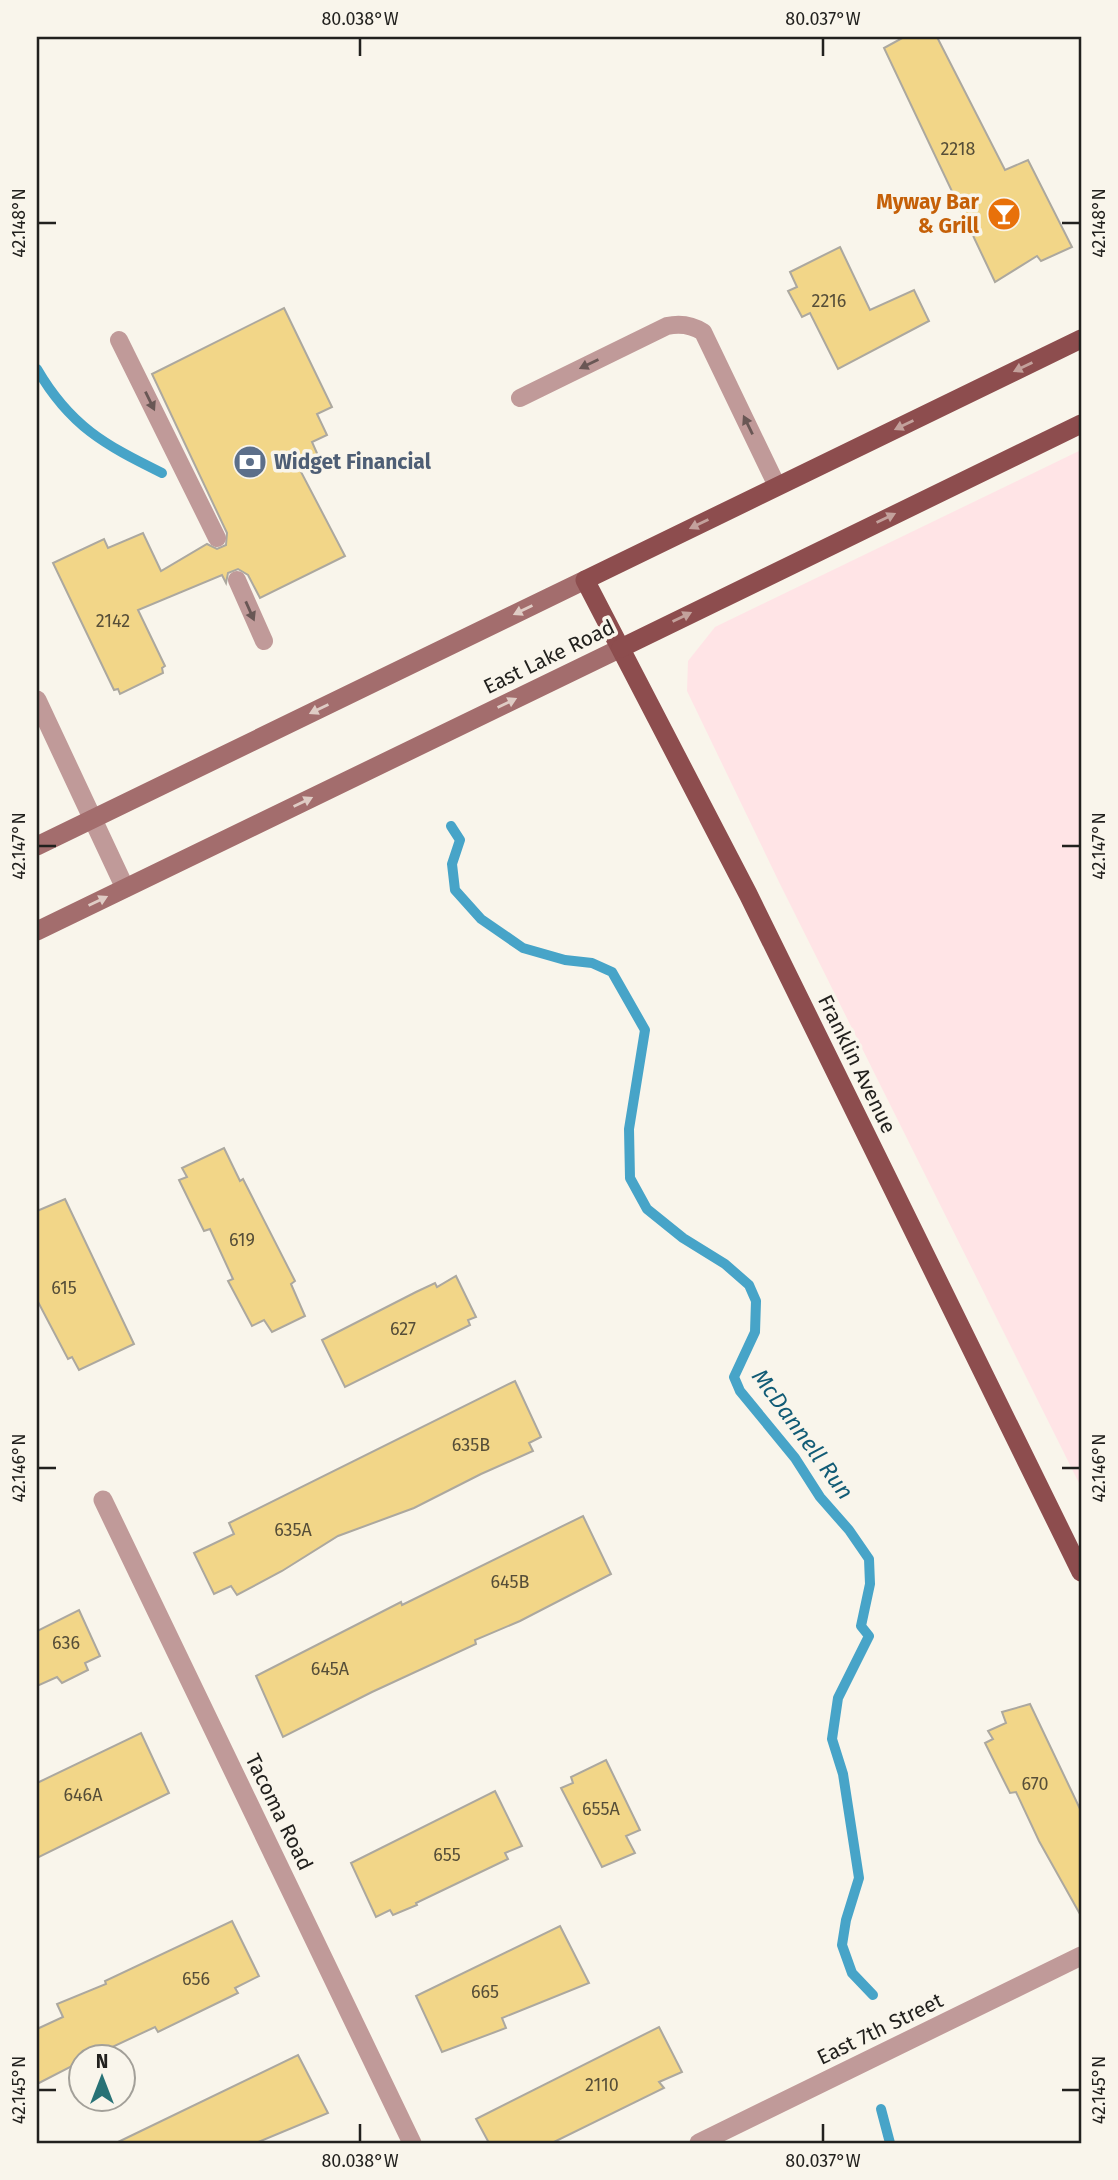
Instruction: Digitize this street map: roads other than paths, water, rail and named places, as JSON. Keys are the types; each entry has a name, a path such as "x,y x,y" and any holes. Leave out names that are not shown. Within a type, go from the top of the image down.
{"main road":[{"path":"37,846 1081,339"},
{"name":"East Lake Road","path":"37,931 1081,424"},
{"name":"Franklin Avenue","path":"585,580 748,894 1081,1572"}],"street":[{"path":"37,700 125,888"},
{"name":"Tacoma Road","path":"103,1500 412,2143"},
{"name":"East 7th Street","path":"699,2143 1081,1956"}],"lane":[{"path":"520,398 667,326 697,328 702,332 777,486"},
{"path":"119,340 217,538"},
{"path":"237,580 264,641"}],"waterway":[{"name":"McDannell Run","path":"37,369 62,405 90,432 162,473"},
{"name":"McDannell Run","path":"451,826 460,840 452,864 455,890 481,919 523,948 565,960 592,963 612,972 645,1030 629,1129 630,1178 647,1209 683,1238 725,1264 749,1285 756,1301 755,1332 734,1377 740,1391 795,1458 820,1497 849,1530 869,1559 870,1584 861,1626 869,1636 838,1698 832,1739 843,1774 859,1878 846,1920 842,1945 852,1973 873,1995"},
{"name":"McDannell Run","path":"881,2109 890,2143"}],"place":[{"name":"Myway Bar & Grill","path":"1004,214"},
{"name":"Widget Financial","path":"250,462"}]}
